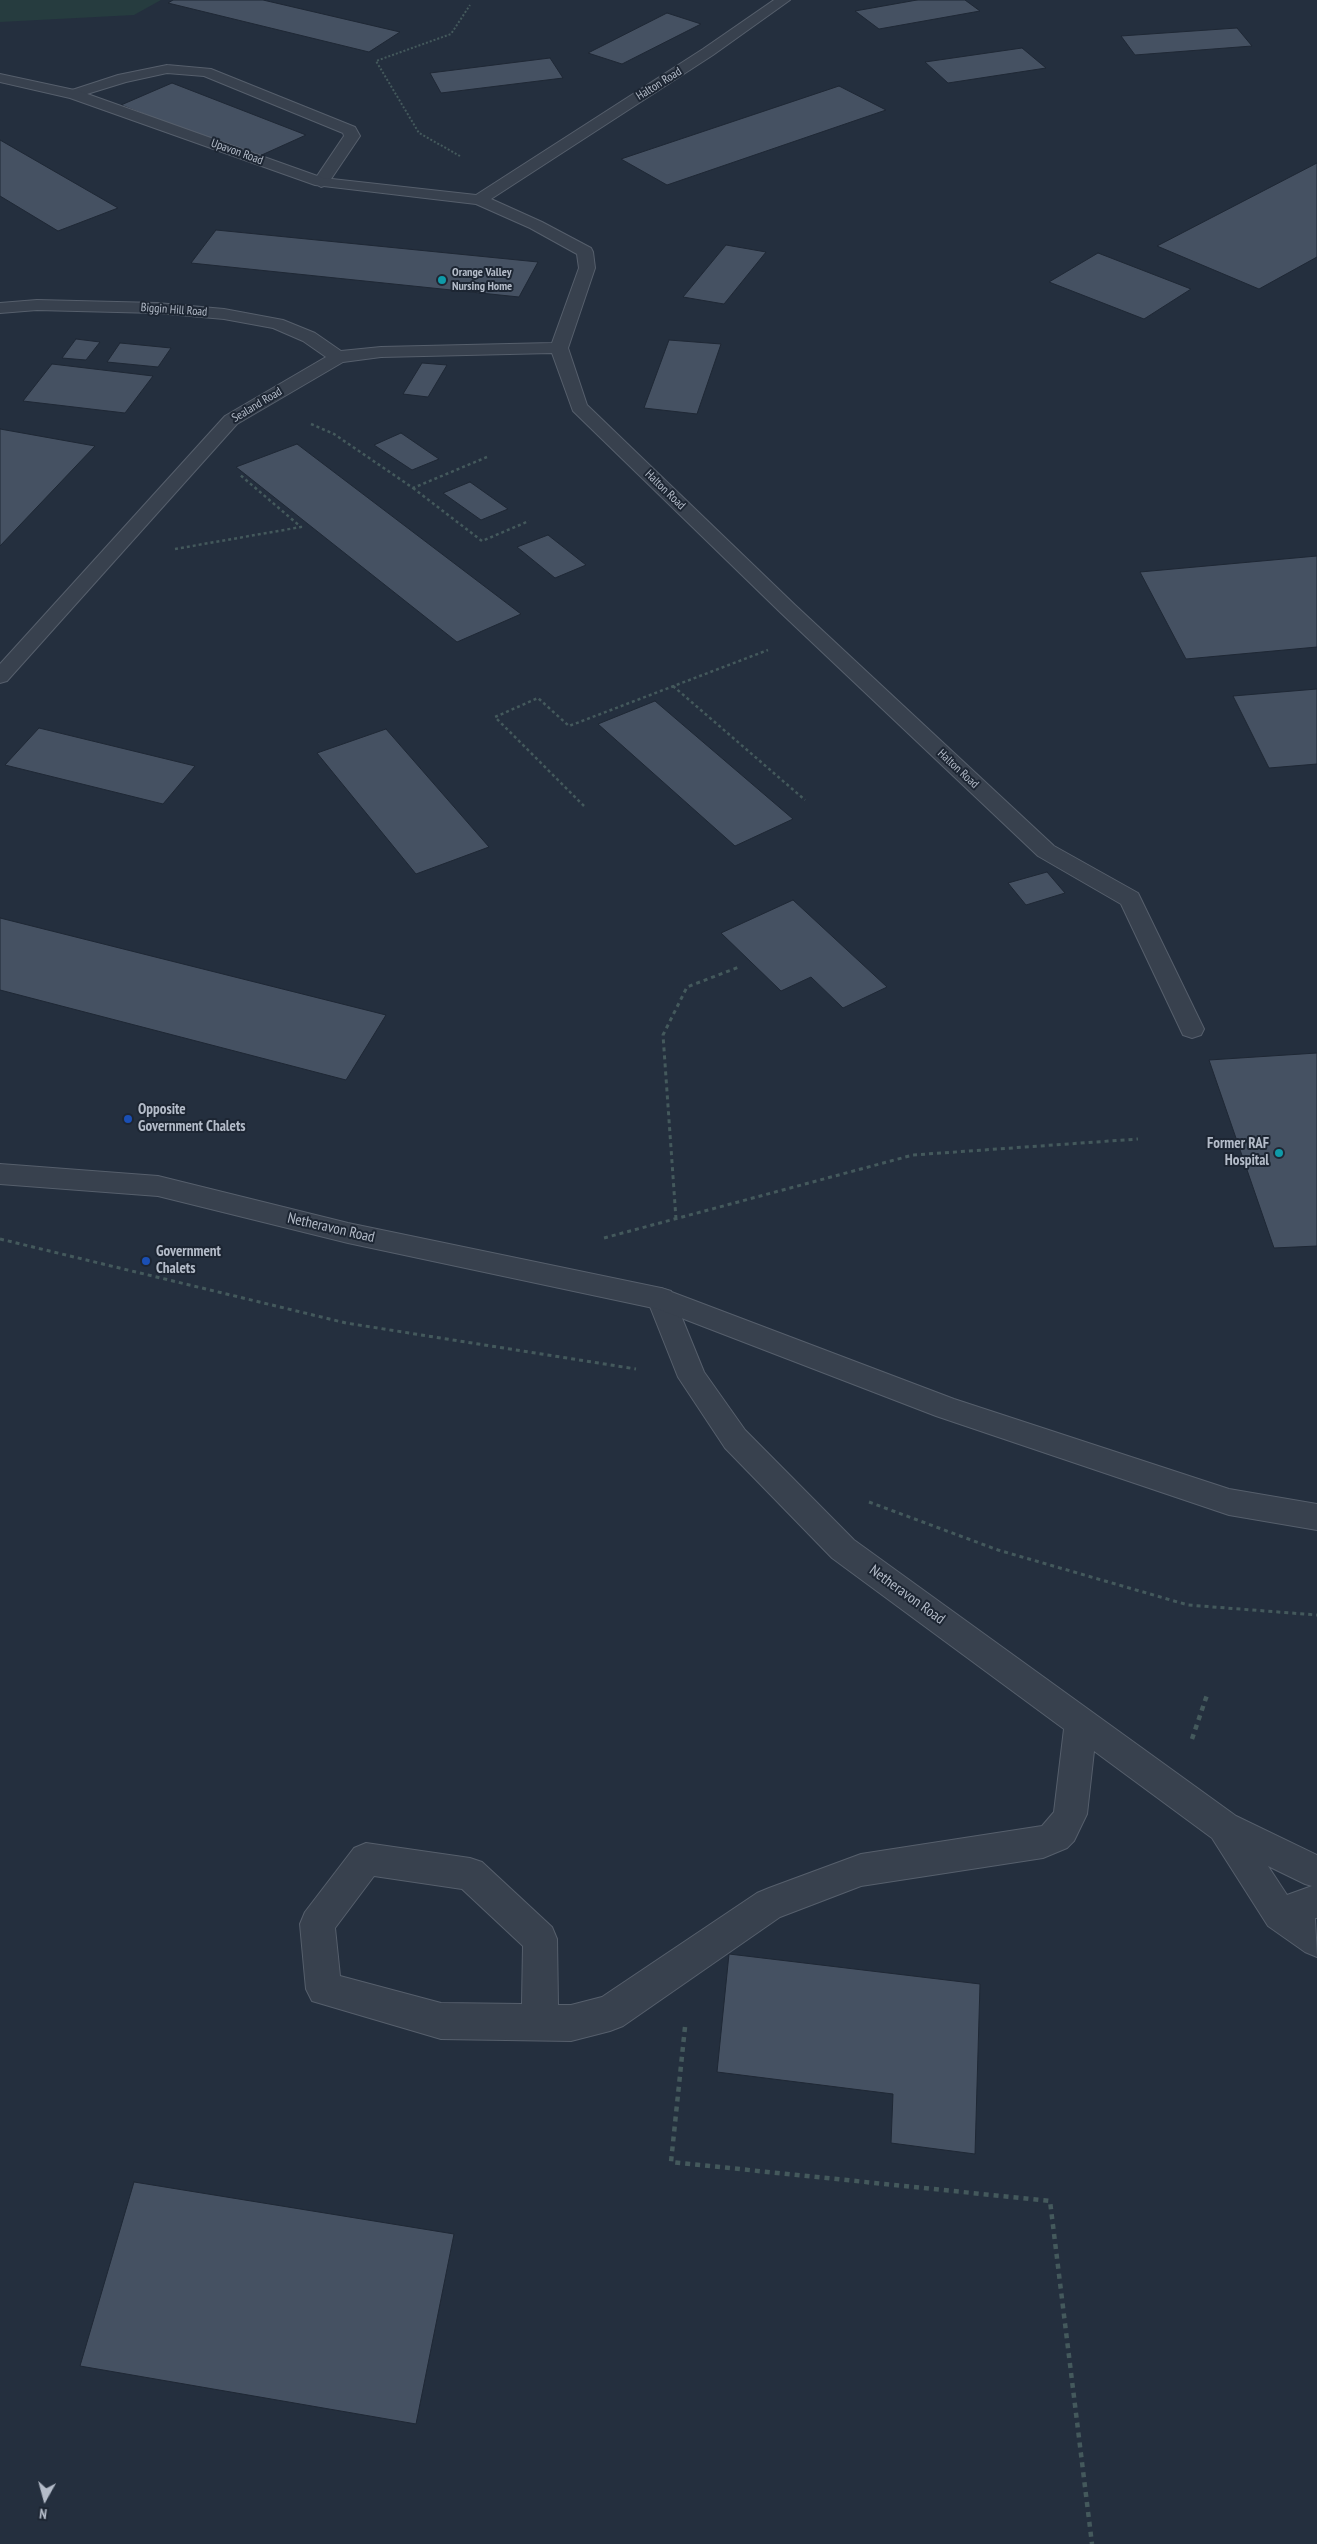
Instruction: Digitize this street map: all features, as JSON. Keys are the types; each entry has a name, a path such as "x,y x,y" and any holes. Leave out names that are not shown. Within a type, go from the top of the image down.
{"street":[{"name":"Halton Road","path":"479,200 708,52 783,0"},
{"path":"74,94 123,78 167,70 206,72 350,130 352,136 321,182"},
{"name":"Upavon Road","path":"0,78 74,94 321,182 479,200"},
{"path":"479,200 536,225 585,252 587,268 559,348"},
{"name":"Biggin Hill Road","path":"0,308 37,304 157,308 224,314 277,324 309,337 338,357"},
{"name":"Halton Road","path":"559,348 579,406 813,632 1046,851 1130,899 1192,1029"},
{"name":"Sealand Road","path":"0,676 231,420 338,357 381,352 559,348"},
{"name":"Netheravon Road","path":"0,1174 158,1186 348,1233 661,1299 946,1408 1200,1493 1229,1502 1317,1517"},
{"name":"Netheravon Road","path":"661,1299 692,1377 736,1439 843,1549 1224,1827 1317,1872"},
{"path":"540,2022 540,1939 470,1874 366,1859 317,1924 324,1989 441,2021 571,2023 610,2014 769,1905 861,1870 1043,1842 1055,1837 1062,1830 1070,1814 1081,1722"},
{"name":"Netheravon Road","path":"1224,1827 1280,1914 1317,1940"},
{"path":"1280,1914 1317,1901"}],"path":[{"path":"470,5 451,34 376,61 419,134 506,181"},
{"path":"259,404 334,434 413,488 482,542 529,521"},
{"path":"413,488 487,456"},
{"path":"113,551 140,556 301,527 237,473"},
{"path":"584,806 495,717 538,698 569,726 813,632"},
{"path":"673,686 805,800"},
{"path":"676,1219 663,1035 687,987 739,967"},
{"path":"595,1240 913,1155 1138,1139"},
{"path":"1203,1710 1207,1695"},
{"path":"692,1957 671,2162 1050,2201 1092,2544"}],"green space":[{"path":"0,0 161,0 134,15 0,22"}],"building":[{"path":"173,0 263,0 400,32 369,52 168,3"},
{"path":"917,0 965,0 980,11 879,29 855,11"},
{"path":"667,13 701,24 622,64 588,53"},
{"path":"1237,28 1252,46 1135,55 1121,36"},
{"path":"1022,48 1046,68 948,83 925,62"},
{"path":"550,58 563,78 441,93 430,73"},
{"path":"172,83 306,135 255,158 121,105"},
{"path":"839,86 886,110 667,185 621,159"},
{"path":"0,140 118,208 58,231 0,196"},
{"path":"1317,163 1317,257 1259,289 1157,246"},
{"name":"Orange Valley Nursing Home","path":"216,230 538,262 519,297 191,263"},
{"path":"726,245 766,252 724,304 683,297"},
{"path":"1098,253 1191,289 1144,319 1049,282"},
{"path":"76,339 100,342 86,360 62,358"},
{"path":"669,340 721,344 697,414 644,408"},
{"path":"120,343 171,348 158,367 107,362"},
{"path":"422,363 447,365 428,397 403,394"},
{"path":"52,364 153,376 125,413 23,401"},
{"path":"0,429 95,446 0,546"},
{"path":"401,433 439,459 412,470 374,445"},
{"path":"297,444 521,614 457,642 236,467"},
{"path":"470,482 508,509 481,520 443,493"},
{"path":"548,535 586,565 555,578 517,547"},
{"path":"1317,556 1317,647 1186,659 1140,572"},
{"path":"1317,689 1317,764 1269,768 1233,696"},
{"path":"655,701 793,819 735,846 598,724"},
{"path":"39,728 195,766 163,804 5,765"},
{"path":"386,729 489,847 416,874 317,753"},
{"path":"1047,872 1065,893 1026,905 1008,883"},
{"path":"793,900 887,987 843,1008 811,977 781,991 721,933"},
{"path":"0,918 386,1015 346,1080 0,990"},
{"name":"Former RAF Hospital","path":"1317,1053 1317,1246 1274,1248 1209,1060"},
{"path":"729,1954 980,1984 975,2154 891,2143 893,2094 717,2072"},
{"path":"134,2182 454,2234 416,2424 80,2366"}],"place":[{"name":"Orange Valley Nursing Home","path":"442,280"},
{"name":"Opposite Government Chalets","path":"128,1119"},
{"name":"Former RAF Hospital","path":"1279,1153"},
{"name":"Government Chalets","path":"146,1261"}]}
